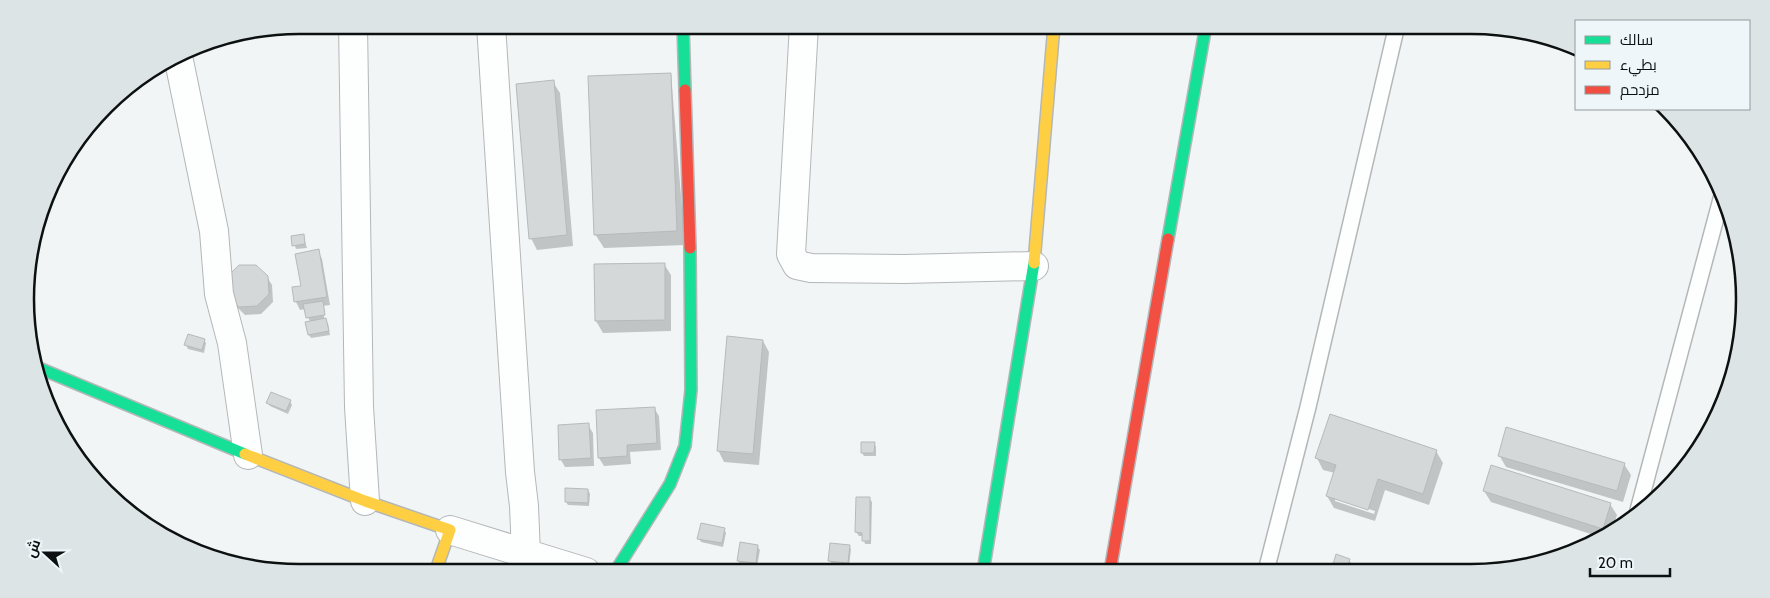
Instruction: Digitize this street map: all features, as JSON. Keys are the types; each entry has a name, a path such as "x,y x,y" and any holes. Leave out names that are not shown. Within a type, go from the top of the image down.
{"street":[{"path":"353,34 359,407 365,500"},
{"path":"492,34 526,554"},
{"path":"620,564 670,484 685,446 691,390 690,220 683,34"},
{"path":"803,34 791,254 797,265 811,268 904,269 1034,266"},
{"path":"984,564 1034,266 1053,34"},
{"path":"1111,564 1204,34"},
{"path":"179,62 214,231 219,294 232,343 248,455"},
{"path":"44,370 248,455 365,500 450,530 559,564"},
{"path":"438,564 450,530"}],"lane":[{"path":"1268,564 1308,407 1395,34"},
{"path":"1640,503 1719,206"}],"building":[{"path":"671,73 677,231 594,235 588,76"},
{"path":"554,80 567,235 529,239 516,84"},
{"path":"304,234 305,244 292,246 291,236"},
{"path":"319,249 327,297 294,302 292,287 301,286 295,254"},
{"path":"665,263 665,320 595,321 594,264"},
{"path":"239,265 256,265 268,276 269,294 257,306 239,307 227,295 226,278"},
{"path":"323,301 325,315 306,318 303,304"},
{"path":"326,318 329,331 308,335 305,322"},
{"path":"188,334 205,339 202,350 184,345"},
{"path":"727,336 763,340 753,454 717,451"},
{"path":"271,392 291,400 286,411 266,403"},
{"path":"655,407 657,443 627,445 627,456 598,458 596,410"},
{"path":"1330,414 1437,450 1423,494 1378,479 1368,510 1326,496 1336,465 1315,458"},
{"path":"589,423 591,458 559,460 558,425"},
{"path":"1506,427 1625,463 1617,491 1498,456"},
{"path":"861,442 875,442 874,453 861,453"},
{"path":"1491,465 1611,503 1603,529 1483,491"},
{"path":"565,488 588,489 588,503 565,502"},
{"path":"856,497 870,497 870,541 862,541 862,533 855,532"},
{"path":"701,523 725,528 722,543 697,539"},
{"path":"740,542 758,545 756,563 737,561"},
{"path":"830,543 850,545 848,563 828,561"},
{"path":"1336,554 1350,559 1348,564 1333,564"}],"traffic: fast":[{"path":"683,34 685,90"},
{"path":"1168,239 1204,34"},
{"path":"620,564 670,484 685,446 691,390 690,248"},
{"path":"984,564 1034,263"},
{"path":"44,370 245,454"}],"traffic: slow":[{"path":"1034,263 1053,34"},
{"path":"245,454 365,501 450,530 438,564"}],"traffic: jam":[{"path":"685,90 690,248"},
{"path":"1111,564 1168,239"}]}
